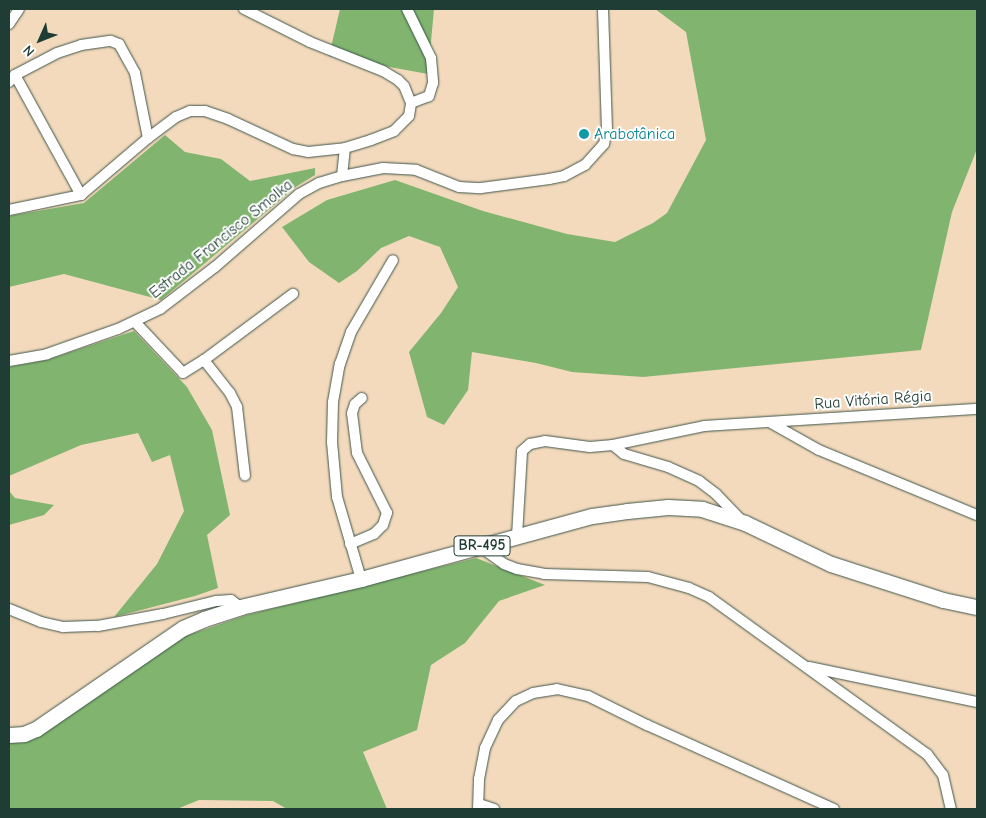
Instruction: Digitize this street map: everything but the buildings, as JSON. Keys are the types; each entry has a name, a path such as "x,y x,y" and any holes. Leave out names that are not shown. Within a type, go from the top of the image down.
{"main road":[{"name":"BR-495","path":"9,735 24,734 36,729 183,628 240,607 361,579 592,516 668,507 702,510 745,523 831,564 943,600 977,607"}],"street":[{"path":"9,24 19,9"},
{"path":"9,210 81,195 148,138 176,117 190,111 205,111 252,129 293,149 308,152 346,148 394,132 409,116 411,103 404,86 384,71 310,42 244,9"},
{"path":"407,9 431,58 433,84 429,96 411,103"},
{"name":"Estrada Francisco Smolka","path":"9,361 47,354 135,322 160,309 215,266 299,194 319,183 342,176 383,168 416,170 459,188 481,188 564,176 585,165 604,144 607,130 603,9"},
{"path":"81,195 12,78 56,53 81,45 111,41 119,44 135,73 148,138"},
{"path":"342,176 346,148"},
{"path":"361,579 337,497 332,442 333,402 340,364 351,332 393,260"},
{"path":"135,322 182,373 204,360 293,294"},
{"path":"204,360 230,393 237,407 245,476"},
{"path":"350,544 374,534 383,525 387,513 357,452 352,413 355,404 362,398"},
{"name":"Rua Vitória Régia","path":"517,536 522,451 524,447 545,442 590,447 613,445 704,426 977,409"},
{"path":"771,423 819,450 977,515"},
{"path":"613,445 624,454 668,467 699,481 716,494 745,523"},
{"path":"480,547 504,564 517,569 544,574 648,577 689,588 709,598 927,754 943,775 951,809"},
{"path":"9,610 42,622 63,627 98,626 163,614 216,601 231,600 240,607"},
{"path":"803,666 977,702"},
{"path":"494,809 478,806 479,779 485,748 498,720 516,701 533,694 557,689 588,696 647,726 830,808"}],"green space":[{"path":"340,9 434,9 428,74 329,56"},
{"path":"655,9 977,9 977,149 952,212 921,350 643,377 572,372 536,363 472,352 468,390 444,425 427,417 409,352 441,313 458,287 440,247 409,236 381,248 357,271 339,283 309,262 282,227 327,200 395,180 483,211 567,234 615,242 653,223 667,213 706,140 686,32"},
{"path":"165,135 185,152 221,159 250,181 315,168 315,175 297,186 161,300 64,274 9,287 9,216 84,203"},
{"path":"134,331 187,387 212,430 230,515 207,535 218,588 195,596 114,617 157,564 184,511 170,455 152,462 138,433 81,445 9,476 9,367 47,360"},
{"path":"9,491 15,498 54,505 44,515 9,525"},
{"path":"476,558 545,585 499,601 465,643 431,665 417,730 363,752 387,809 287,809 273,801 199,800 177,809 9,809 9,742 23,743 180,638 247,615"}],"place":[{"name":"Arabotânica","path":"584,134"}]}
